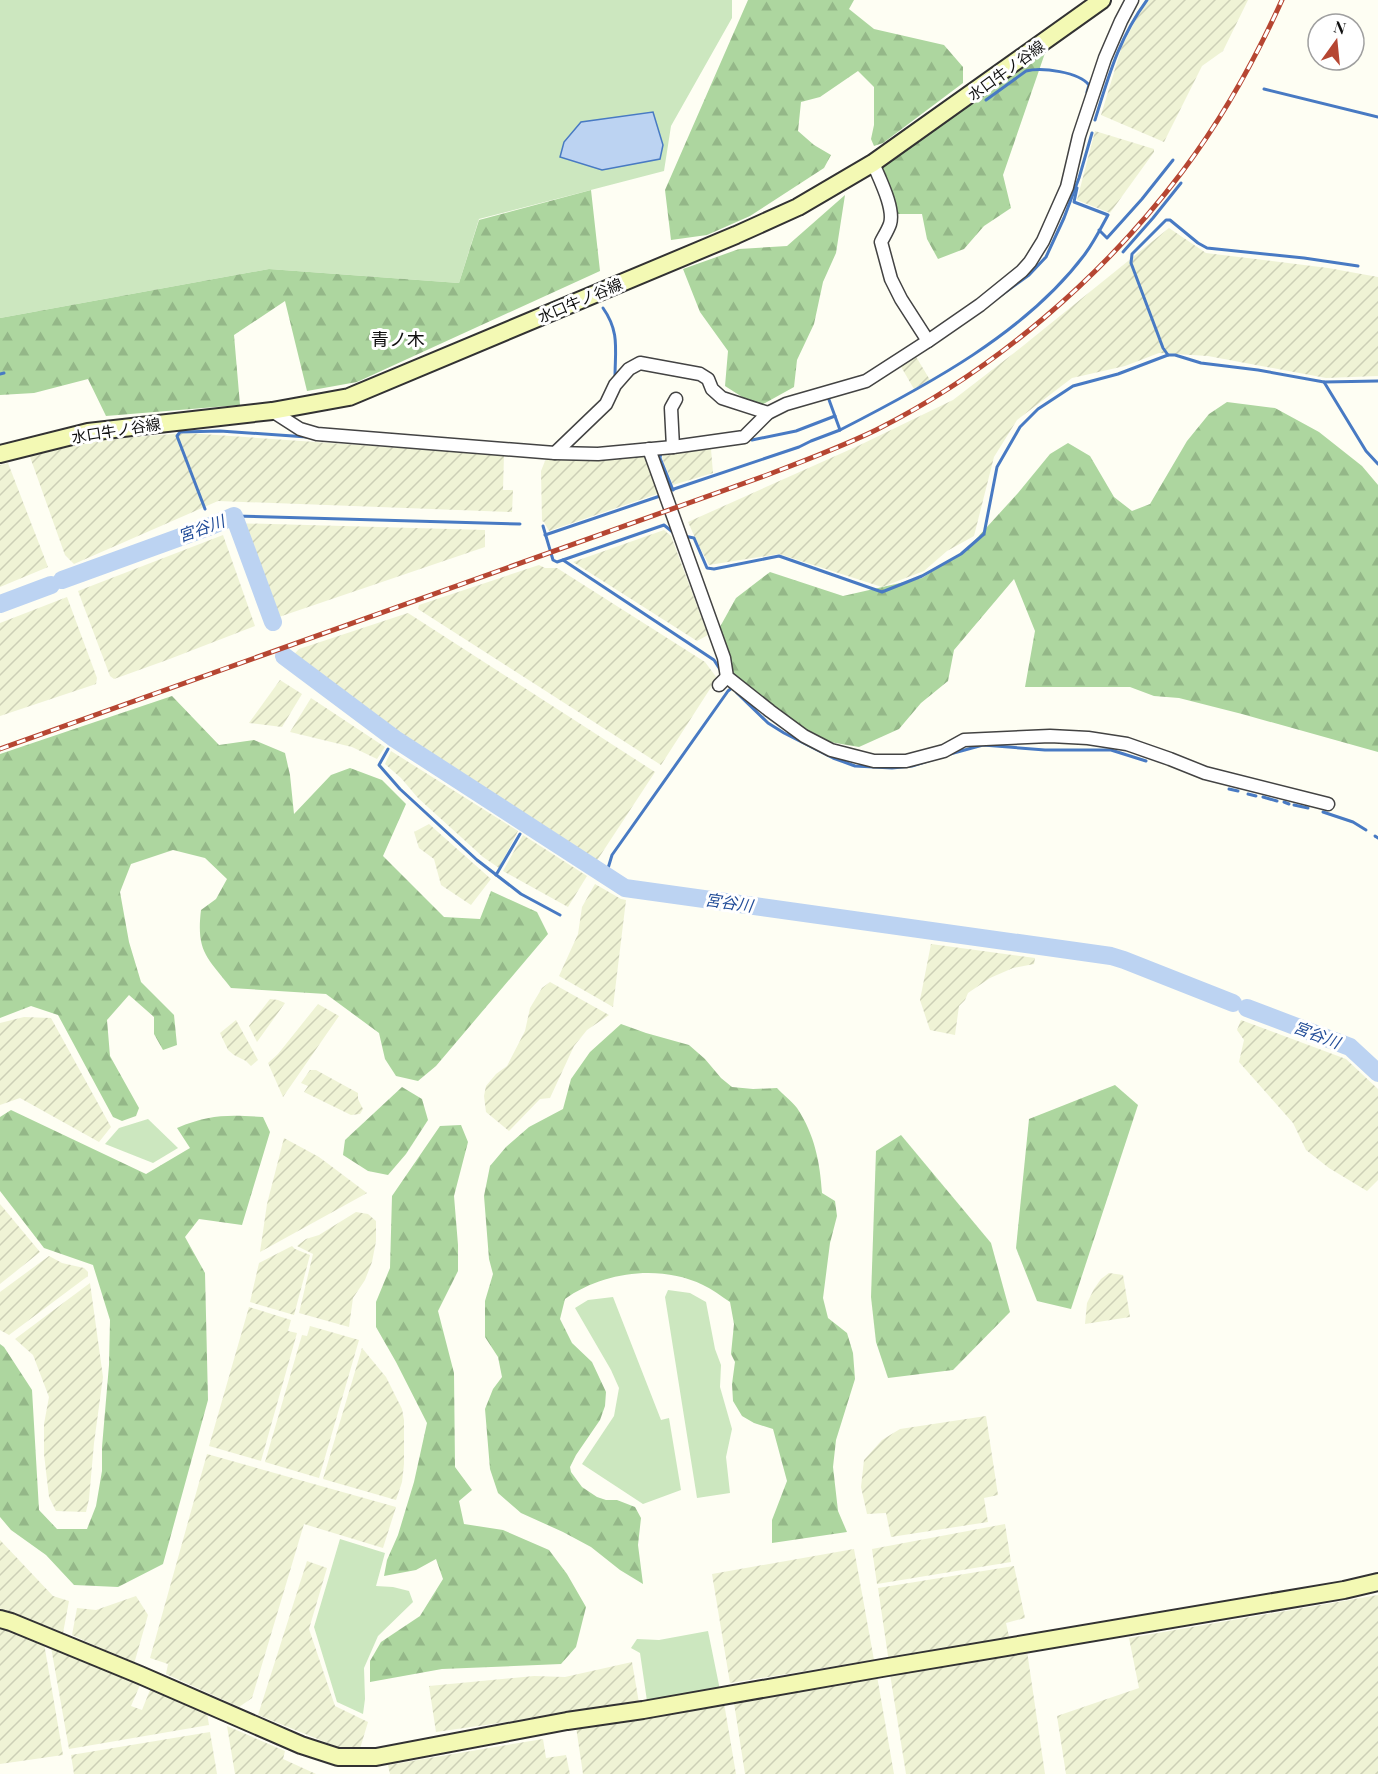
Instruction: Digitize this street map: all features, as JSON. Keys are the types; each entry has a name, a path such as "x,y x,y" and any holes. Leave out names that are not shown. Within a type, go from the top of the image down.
{"street":[{"name":"水口牛ノ谷線","path":"0,454 88,432 272,411 349,397 798,207 873,164 1102,0"},
{"path":"272,411 300,429 317,434 555,453 598,454 673,447 744,436 768,413 786,404 866,381 928,341 1022,272 1043,241 1067,187 1079,136 1105,58 1132,0"},
{"path":"873,164 884,189 891,216 890,224 881,242 891,279 928,341"},
{"path":"555,453 606,404 615,385 629,369 640,363 700,374 708,379 712,389 722,398 768,413"},
{"path":"673,447 671,408 676,399"},
{"path":"649,449 720,647 723,681 804,736 831,750 874,761 906,761 944,751 964,740 1050,736 1088,738 1127,744 1205,773 1328,804"},
{"path":"0,1619 140,1675 301,1745 338,1757 376,1757 567,1721 1344,1590 1378,1582"}],"green space":[{"path":"0,0 732,0 732,18 671,126 664,171 479,219 459,283 269,269 0,318"},
{"path":"748,0 854,0 849,9 874,29 944,45 963,67 963,83 883,143 874,146 871,139 874,125 874,87 858,71 820,97 801,102 798,131 814,145 831,155 824,168 750,216 707,235 671,240 665,190"},
{"path":"1149,0 1248,0 1223,51 1202,66 1164,142 1101,115 1122,46 1141,10"},
{"path":"1045,53 1003,175 1011,208 984,226 964,249 938,259 927,239 922,214 895,214 878,167"},
{"path":"1095,131 1154,149 1110,213 1077,200"},
{"path":"591,190 600,271 357,382 307,391 285,301 234,335 240,405 106,416 88,379 34,393 0,395 0,318 269,269 459,283 479,220"},
{"path":"845,195 836,253 823,282 814,324 797,360 794,387 758,407 725,386 728,351 700,312 683,269 739,249 787,246"},
{"path":"1169,228 1206,253 1328,268 1378,277 1378,376 1326,378 1208,356 1159,353 1125,366 1072,378 1017,420 994,457 974,536 947,551 924,571 882,587 779,554 709,565 688,522 860,445 953,400"},
{"path":"915,355 930,380 914,389 900,365"},
{"path":"1227,402 1275,408 1319,432 1362,466 1378,485 1378,752 1179,698 1154,696 1130,687 1025,687 1035,631 1014,579 954,650 948,681 921,703 899,729 859,747 818,740 769,705 734,674 716,634 736,598 770,572 843,596 922,578 966,550 1050,454 1068,443 1090,456 1114,497 1132,511 1150,504 1187,441 1209,414"},
{"path":"187,433 504,455 503,490 513,490 512,512 218,501 74,564 65,555 29,454 96,440"},
{"path":"711,449 713,473 673,485 662,458 664,454"},
{"path":"646,456 660,493 549,531 542,521 541,471 545,461 548,459 572,460"},
{"path":"8,463 48,567 0,587 0,465"},
{"path":"232,523 485,530 485,547 270,620"},
{"path":"664,530 671,536 708,635 697,641 573,562"},
{"path":"223,535 255,626 114,679 110,676 78,591"},
{"path":"539,565 545,568 557,568 705,662 717,678 661,765 418,609 419,605"},
{"path":"67,597 97,678 96,684 0,716 0,623"},
{"path":"408,613 655,772 596,862 287,662 299,649"},
{"path":"280,680 302,694 282,727 249,723"},
{"path":"172,696 219,745 254,740 285,753 294,814 331,775 350,768 382,780 406,804 383,856 444,917 480,919 491,891 537,912 548,934 436,1066 418,1081 396,1076 385,1059 379,1033 326,994 231,988 205,953 200,936 201,910 216,899 227,879 205,858 173,850 131,864 120,892 129,942 141,982 174,1015 177,1045 163,1050 154,1034 154,1017 129,995 107,1020 110,1056 139,1108 136,1116 122,1121 113,1117 58,1015 31,1006 0,1018 0,754"},
{"path":"311,698 385,747 377,759 352,747 290,732"},
{"path":"391,751 518,831 499,868 483,857 418,798 385,764"},
{"path":"429,824 491,879 471,905 441,885 434,859 419,848 414,832"},
{"path":"523,835 587,876 568,907 503,871"},
{"path":"595,884 626,900 613,1007 559,976 578,934 582,907"},
{"path":"931,944 1035,958 1034,964 1013,968 990,978 968,993 959,1006 955,1035 930,1030 920,1000"},
{"path":"550,982 609,1015 587,1030 574,1046 550,1098 540,1099 509,1131 486,1112 484,1096 486,1086 507,1066 525,1031 530,1008 542,988"},
{"path":"270,999 285,1003 257,1042 249,1026"},
{"path":"318,1004 339,1016 283,1097 268,1063 278,1054"},
{"path":"24,1017 51,1018 111,1127 99,1142 20,1098 0,1105 0,1023"},
{"path":"236,1020 258,1060 251,1066 228,1050 220,1033"},
{"path":"1241,1020 1346,1059 1378,1089 1378,1180 1367,1191 1329,1168 1306,1150 1293,1123 1239,1062 1244,1040 1237,1030"},
{"path":"621,1024 689,1045 732,1087 777,1088 797,1108 816,1149 822,1193 835,1201 837,1216 830,1243 823,1298 828,1318 847,1333 853,1353 855,1379 836,1440 833,1467 838,1511 847,1532 772,1543 772,1520 787,1481 773,1429 754,1423 742,1416 733,1401 732,1384 735,1362 731,1354 734,1324 730,1302 686,1278 650,1273 614,1277 597,1282 565,1299 560,1319 572,1343 592,1362 606,1392 605,1406 600,1420 576,1455 570,1467 571,1472 582,1487 597,1497 617,1500 635,1507 641,1518 638,1545 643,1584 620,1570 591,1547 521,1513 498,1493 490,1469 485,1409 493,1389 502,1377 498,1357 485,1337 485,1301 493,1274 489,1259 484,1196 490,1166 506,1147 529,1127 563,1109 571,1079 590,1052"},
{"path":"310,1070 316,1070 358,1093 363,1109 360,1114 351,1115 304,1092 308,1086 301,1083"},
{"path":"1115,1085 1138,1105 1071,1309 1037,1301 1016,1248 1029,1119"},
{"path":"402,1087 422,1099 428,1120 406,1154 388,1175 368,1171 343,1155 345,1140"},
{"path":"11,1110 146,1174 190,1148 177,1128 189,1123 220,1116 263,1117 270,1132 242,1225 199,1219 185,1237 205,1273 208,1400 163,1564 118,1587 74,1585 46,1555 11,1530 0,1517 0,1344 32,1390 39,1510 57,1529 87,1529 96,1506 102,1471 109,1365 110,1320 93,1265 44,1248 0,1191 0,1117"},
{"path":"148,1119 178,1148 153,1163 105,1144 119,1128"},
{"path":"461,1125 468,1142 454,1196 458,1271 438,1311 454,1373 455,1467 472,1490 459,1501 464,1524 503,1530 549,1550 567,1574 586,1607 576,1647 561,1664 442,1669 370,1682 370,1661 381,1642 420,1616 443,1579 436,1559 416,1570 384,1576 387,1560 398,1535 414,1482 427,1423 376,1327 376,1302 390,1268 392,1196 440,1126"},
{"path":"901,1135 991,1243 1010,1312 953,1370 888,1378 876,1342 871,1297 876,1151"},
{"path":"284,1138 319,1157 367,1193 260,1252 267,1204"},
{"path":"0,1204 40,1252 0,1284"},
{"path":"356,1212 368,1214 376,1221 376,1241 372,1262 365,1280 353,1298 349,1327 299,1313 313,1254 297,1246"},
{"path":"292,1246 310,1255 294,1315 250,1302 259,1263"},
{"path":"49,1256 62,1263 84,1268 88,1276 9,1335 0,1330 0,1292"},
{"path":"1109,1273 1123,1275 1130,1317 1085,1324 1087,1303 1101,1279"},
{"path":"90,1283 103,1377 89,1499 86,1512 56,1511 49,1497 44,1454 44,1424 49,1397 33,1355 15,1339"},
{"path":"668,1290 690,1293 706,1302 715,1349 721,1365 720,1387 732,1429 726,1457 730,1493 697,1498 665,1297"},
{"path":"613,1297 661,1420 669,1418 681,1490 643,1504 582,1464 614,1416 619,1388 575,1308 588,1300"},
{"path":"249,1307 291,1320 288,1331 297,1333 261,1461 209,1446"},
{"path":"310,1326 359,1340 319,1478 265,1462 302,1335 307,1336"},
{"path":"362,1348 386,1377 402,1409 404,1464 402,1482 396,1500 323,1479"},
{"path":"986,1416 998,1495 984,1498 988,1522 891,1537 886,1513 867,1514 861,1487 864,1460 882,1440 900,1429"},
{"path":"207,1454 396,1507 383,1548 304,1524 252,1698 239,1707 166,1674 168,1664 150,1658"},
{"path":"1005,1524 1011,1562 877,1584 872,1549"},
{"path":"340,1539 385,1553 376,1586 409,1591 413,1602 378,1636 364,1668 363,1714 337,1702 314,1627"},
{"path":"0,1540 53,1596 69,1601 63,1633 0,1609"},
{"path":"854,1549 874,1660 730,1683 712,1574"},
{"path":"307,1561 327,1568 309,1629 335,1706 368,1722 359,1752 340,1748 258,1715"},
{"path":"1014,1566 1025,1618 1006,1623 1010,1641 889,1663 878,1588"},
{"path":"1378,1595 1378,1774 1066,1774 1057,1716 1139,1688 1129,1638"},
{"path":"136,1596 148,1615 134,1664 72,1635 77,1608 96,1610"},
{"path":"0,1627 44,1643 63,1755 0,1764"},
{"path":"708,1631 720,1690 647,1701 640,1653 631,1648 637,1639 659,1640"},
{"path":"51,1647 140,1685 131,1706 142,1710 150,1690 207,1713 209,1725 69,1749"},
{"path":"1027,1651 1045,1774 906,1774 890,1674"},
{"path":"632,1662 639,1703 436,1732 429,1686 534,1676 565,1677"},
{"path":"877,1676 894,1774 745,1774 734,1703"},
{"path":"724,1703 736,1774 583,1774 576,1727"},
{"path":"227,1726 285,1751 283,1759 316,1774 235,1774"},
{"path":"210,1732 217,1774 74,1774 71,1755"},
{"path":"543,1739 546,1758 566,1755 570,1774 390,1774 388,1765"}],"water":[{"path":"653,112 663,145 660,159 602,170 560,157 564,142 581,122"}],"waterway":[{"path":"1095,120 1122,43 1147,0"},
{"path":"986,100 1026,71 1033,70 1050,70 1077,77 1089,85 1087,92"},
{"path":"1264,89 1378,117"},
{"path":"1000,296 1029,275 1046,257 1079,178 1092,133"},
{"path":"1099,230 1107,238 1173,160"},
{"path":"1123,252 1181,183"},
{"path":"840,430 940,376 973,355 1034,309 1061,282 1088,249 1108,215 1074,202 1077,188"},
{"path":"1168,355 1163,348 1131,263 1132,254 1166,220 1170,220 1207,248 1358,266"},
{"path":"603,308 614,333 615,378"},
{"path":"684,536 694,538 707,568 714,569 779,556 882,592 922,576 961,554 984,534 997,467 1020,427 1038,409 1073,386 1118,374 1168,355 1201,363 1324,382 1378,381"},
{"path":"0,374 4,373"},
{"path":"1324,382 1366,451 1378,464"},
{"path":"671,490 799,447 840,430 828,397 830,396"},
{"path":"752,440 796,431 835,416"},
{"path":"205,509 177,436 180,432 220,431 307,437"},
{"path":"661,452 660,458 673,490"},
{"path":"545,535 660,496"},
{"path":"234,516 520,524"},
{"name":"宮谷川","path":"62,580 234,516 273,622"},
{"path":"543,526 553,560 557,562 664,525 675,534"},
{"path":"563,560 714,660 721,671"},
{"name":"宮谷川","path":"0,604 51,585"},
{"name":"宮谷川","path":"284,656 395,739 625,888 1111,956 1233,1003"},
{"path":"606,875 612,855 733,687"},
{"path":"735,689 768,723 833,758 855,766 892,768 912,766 941,757"},
{"path":"950,754 983,745 1045,750 1111,750 1146,761"},
{"path":"388,749 379,765 400,789 477,860 521,894 560,915"},
{"path":"1229,789 1238,791"},
{"path":"1248,794 1256,796"},
{"path":"1263,797 1277,801"},
{"path":"1284,802 1289,804"},
{"path":"1294,805 1308,808"},
{"path":"1323,812 1353,822 1366,830"},
{"path":"496,875 520,834"},
{"name":"宮谷川","path":"1247,1008 1350,1047 1378,1073"}],"railway":[{"path":"0,749 767,475 863,436 920,406 1004,350 1044,318 1117,249 1151,211 1197,152 1224,110 1261,45 1282,0"}],"district":[{"name":"青ノ木","path":"398,339"}]}
